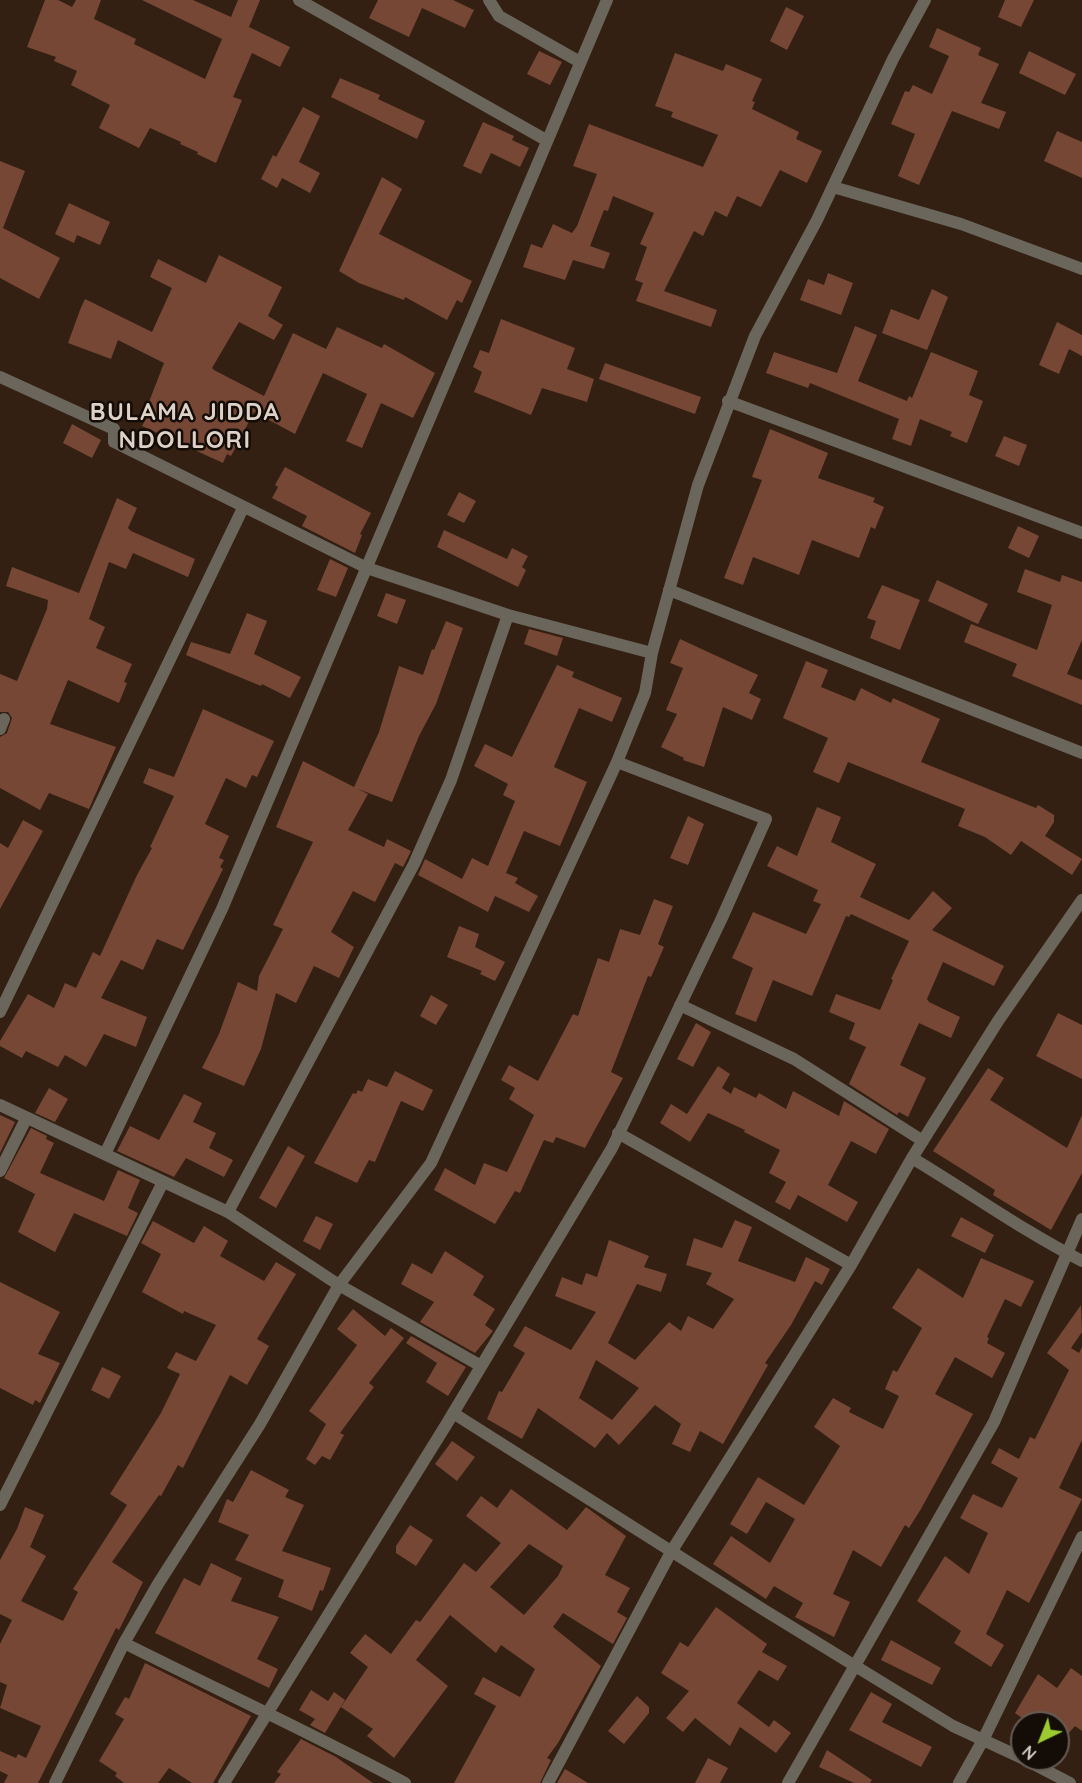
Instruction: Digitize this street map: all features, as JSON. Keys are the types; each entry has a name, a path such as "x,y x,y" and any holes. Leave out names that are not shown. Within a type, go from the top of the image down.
{"street":[{"path":"299,0 546,140"},
{"path":"489,0 499,16 580,63"},
{"path":"105,1154 222,909 607,0"},
{"path":"55,1783 124,1643 260,1424 339,1286 431,1163 617,762 645,693 652,653 698,485 755,336 833,187 893,59 925,0"},
{"path":"833,187 961,224 1082,269"},
{"path":"0,377 114,429 114,442 367,568 508,615 652,653"},
{"path":"728,402 1082,533"},
{"path":"0,1012 243,508"},
{"path":"669,590 1082,753"},
{"path":"228,1212 414,864 451,780 508,615"},
{"path":"224,1783 265,1713 453,1413 618,1133 766,819 617,762"},
{"path":"548,1783 671,1552 851,1265 912,1158 998,1022 1082,900"},
{"path":"680,1005 794,1059 923,1141"},
{"path":"0,1105 228,1212 339,1286 481,1366"},
{"path":"0,1171 26,1119"},
{"path":"618,1133 851,1265"},
{"path":"912,1158 975,1195 1035,1237 1082,1261"},
{"path":"0,1505 163,1182"},
{"path":"788,1783 857,1666 994,1422 1082,1219"},
{"path":"453,1413 671,1552 953,1726 1010,1752"},
{"path":"959,1783 983,1740 1082,1537"},
{"path":"124,1643 318,1737 405,1783"},
{"path":"1047,1771 1070,1783"}],"building":[{"path":"45,0 58,0 72,7 76,0 101,0 94,19 136,39 134,44 205,79 222,39 142,0 193,0 231,17 238,0 260,0 249,27 290,47 280,67 252,53 233,97 242,100 216,163 180,144 181,142 150,128 139,148 99,128 110,105 71,85 77,71 54,61 56,57 27,47"},
{"path":"378,0 453,0 474,10 465,28 422,8 409,37 369,18"},
{"path":"1005,0 1034,0 1021,27 998,17"},
{"path":"786,7 804,16 787,50 770,41"},
{"path":"937,28 981,48 978,55 999,64 981,103 1006,112 999,129 952,111 919,185 898,176 915,134 891,124 905,91 909,92 913,85 932,94 949,56 929,47"},
{"path":"539,51 562,62 550,85 527,74"},
{"path":"1029,51 1076,74 1065,95 1019,73"},
{"path":"675,53 723,71 726,64 762,79 752,101 755,102 752,109 799,132 796,139 822,151 807,183 780,170 761,207 737,196 727,217 715,211 703,236 694,231 664,291 717,310 711,327 636,301 643,283 635,280 647,247 640,244 654,213 613,196 608,211 604,210 590,246 610,253 604,269 573,260 565,280 523,267 531,244 542,248 553,224 572,233 577,226 597,174 573,166 589,124 703,167 718,135 671,117 673,112 655,106"},
{"path":"340,78 380,95 378,99 425,121 417,139 331,97"},
{"path":"303,107 320,116 299,162 320,173 310,193 282,178 277,188 261,179 273,155 276,157"},
{"path":"483,122 514,136 512,140 529,148 520,167 491,153 481,174 463,166"},
{"path":"1057,131 1082,142 1082,178 1044,161"},
{"path":"0,161 25,171 3,228 60,258 39,299 0,278"},
{"path":"382,177 402,189 379,234 472,281 462,303 457,300 447,320 405,297 404,300 359,283 339,271"},
{"path":"69,203 110,222 100,245 77,235 74,243 55,234"},
{"path":"219,255 282,287 268,316 283,325 274,340 239,322 212,368 214,370 264,396 293,333 326,349 337,327 382,348 384,344 435,373 413,418 381,403 362,448 346,441 367,394 323,373 295,434 254,412 231,456 227,454 223,463 142,426 151,409 147,407 164,363 118,340 111,359 68,343 80,310 85,299 152,332 172,288 150,277 158,259 206,283"},
{"path":"828,273 853,283 841,315 800,300 808,279 824,285"},
{"path":"932,289 948,297 927,350 882,333 891,309 919,320"},
{"path":"501,319 575,348 567,369 594,379 587,402 542,388 531,415 474,392 482,372 473,367 480,350 489,353"},
{"path":"1057,322 1082,335 1082,356 1069,349 1059,374 1039,365"},
{"path":"855,326 877,335 858,381 907,401 909,396 912,398 931,352 978,371 969,395 983,401 967,443 950,436 952,432 920,419 911,446 892,439 899,419 810,383 808,388 766,373 774,352 837,373"},
{"path":"605,363 701,397 695,414 599,379"},
{"path":"72,424 101,440 92,458 63,443"},
{"path":"770,429 828,453 818,478 875,498 873,502 884,507 875,529 871,527 859,558 812,540 799,575 753,557 743,585 724,578 762,480 752,477"},
{"path":"1004,436 1027,445 1019,466 995,456"},
{"path":"285,467 371,513 360,534 362,535 355,553 302,526 307,516 272,498 278,487 275,485"},
{"path":"459,492 476,501 464,523 447,515"},
{"path":"117,498 137,508 128,528 131,531 195,559 188,577 133,553 126,569 109,562 89,619 105,627 96,648 132,664 124,682 127,683 119,703 68,680 50,724 116,747 89,809 49,793 40,810 0,788 0,737 7,733 12,718 8,712 0,712 0,674 17,681 47,609 48,600 6,586 12,567 79,593"},
{"path":"1018,526 1039,536 1029,558 1008,548"},
{"path":"444,530 507,559 512,548 528,556 522,567 526,570 518,587 437,547"},
{"path":"330,559 348,568 336,597 317,590"},
{"path":"1025,569 1060,582 1062,575 1082,582 1082,640 1067,674 1082,680 1082,705 1012,676 1017,664 964,642 971,624 1037,650 1052,605 1017,592"},
{"path":"937,580 988,604 978,624 928,601"},
{"path":"882,585 920,600 900,650 870,638 876,621 867,618"},
{"path":"386,593 406,600 397,624 377,616"},
{"path":"247,613 267,621 254,654 301,677 290,698 262,684 261,686 186,655 191,642 230,654"},
{"path":"446,621 463,628 436,704 419,736 392,802 358,789 368,794 348,830 384,847 387,839 411,851 403,867 395,863 375,902 353,891 331,932 354,947 339,978 314,966 296,1003 276,993 261,1049 244,1086 202,1068 219,1034 238,982 257,991 259,976 283,929 273,925 313,842 276,827 303,761 354,787 379,732 399,666 423,675 432,649 434,650"},
{"path":"529,629 563,638 557,656 524,644"},
{"path":"680,639 758,675 749,693 761,699 752,720 723,707 704,767 683,760 684,758 661,747 677,714 666,710 683,668 670,663"},
{"path":"806,661 828,670 821,687 855,701 861,688 891,703 893,698 940,719 921,762 1036,808 1038,805 1054,815 1054,822 1045,836 1082,859 1072,875 1021,841 1011,855 985,837 958,826 965,809 848,762 839,783 813,772 828,738 783,718"},
{"path":"557,665 574,672 572,677 622,698 612,722 579,708 554,767 587,782 560,846 524,831 506,873 518,878 515,883 538,896 529,912 495,896 488,912 418,875 425,859 462,879 472,858 488,866 515,801 503,795 508,784 474,766 485,744 512,757"},
{"path":"203,709 274,741 257,777 252,775 246,788 226,778 205,824 229,836 219,858 224,860 220,867 223,869 183,950 157,939 143,970 121,960 101,998 147,1017 136,1047 104,1034 86,1067 65,1055 58,1067 26,1051 22,1058 0,1046 0,1041 28,994 54,1008 65,983 76,988 93,952 100,956 137,875 152,848 150,847 174,796 143,783 149,768 174,777"},
{"path":"817,807 841,817 831,842 876,864 860,897 909,920 933,891 952,908 932,930 1004,966 994,986 943,962 927,999 960,1017 951,1038 919,1023 900,1065 926,1078 908,1117 899,1112 897,1115 849,1084 866,1047 849,1039 855,1023 829,1012 836,994 880,1010 893,980 891,979 909,941 851,914 849,917 846,916 812,996 773,980 756,1022 735,1014 753,968 732,958 753,912 806,934 821,904 813,901 818,890 767,866 777,846 797,856"},
{"path":"688,816 704,824 688,865 670,858"},
{"path":"23,820 43,831 0,909 0,843 8,848"},
{"path":"654,899 673,906 658,944 664,947 651,977 648,976 611,1072 623,1078 585,1148 556,1137 553,1143 544,1140 520,1193 515,1191 495,1224 434,1190 445,1168 475,1185 484,1163 507,1172 534,1115 509,1099 515,1088 501,1080 509,1065 538,1081 573,1014 578,1016 598,958 609,962 620,929 640,935"},
{"path":"459,926 479,934 475,947 505,962 495,981 480,974 482,971 447,957"},
{"path":"431,995 448,1005 436,1025 420,1016"},
{"path":"1058,1013 1082,1025 1082,1079 1036,1056"},
{"path":"696,1023 711,1032 693,1067 677,1059"},
{"path":"718,1066 730,1074 722,1088 731,1094 734,1087 756,1098 759,1093 786,1109 793,1091 839,1116 844,1101 889,1129 876,1154 851,1141 828,1185 858,1202 847,1222 798,1195 790,1210 775,1202 786,1182 769,1173 780,1150 744,1132 745,1130 708,1113 690,1142 660,1123 671,1104 687,1114"},
{"path":"988,1068 1004,1078 990,1100 1067,1148 1082,1115 1082,1173 1051,1230 993,1195 995,1190 933,1151"},
{"path":"395,1071 433,1090 423,1111 401,1101 375,1162 369,1160 357,1183 314,1163 353,1093 356,1094 358,1090 362,1092 368,1079 387,1087"},
{"path":"49,1088 68,1099 55,1122 35,1113"},
{"path":"184,1094 202,1103 193,1122 216,1133 209,1148 233,1160 224,1177 186,1158 174,1177 117,1151 130,1126 159,1140"},
{"path":"0,1115 15,1122 0,1153"},
{"path":"31,1128 47,1136 46,1139 54,1143 40,1173 104,1201 118,1170 140,1180 128,1208 138,1213 127,1236 74,1213 55,1252 18,1232 35,1194 4,1178"},
{"path":"288,1146 305,1156 276,1208 259,1198"},
{"path":"316,1216 333,1224 320,1250 303,1241"},
{"path":"961,1217 994,1235 985,1253 951,1236"},
{"path":"735,1220 752,1227 738,1261 795,1282 806,1257 830,1269 822,1285 815,1281 791,1325 765,1363 768,1365 723,1444 700,1431 690,1452 672,1444 681,1424 655,1405 619,1445 607,1433 595,1448 538,1408 522,1439 487,1419 499,1391 502,1392 525,1353 513,1346 525,1326 571,1350 596,1312 555,1296 562,1277 582,1285 586,1273 597,1277 609,1240 649,1256 644,1267 667,1274 661,1292 637,1284 608,1343 635,1360 669,1322 681,1331 688,1316 713,1329 734,1299 706,1284 712,1273 686,1265 694,1238 722,1248","holes":["596,1360 639,1388 612,1420 579,1398"]},
{"path":"153,1221 194,1243 204,1226 228,1241 220,1256 264,1281 276,1262 296,1274 257,1339 269,1346 247,1385 230,1375 183,1468 178,1465 161,1496 159,1495 112,1562 143,1582 119,1630 116,1628 38,1783 4,1783 8,1775 0,1771 0,1751 16,1758 18,1754 26,1758 41,1726 0,1708 7,1685 0,1682 0,1644 12,1620 0,1614 0,1560 17,1529 25,1507 44,1515 30,1547 46,1556 21,1601 63,1621 78,1592 73,1589 127,1505 110,1494 161,1413 180,1374 167,1368 176,1352 196,1361 216,1325 184,1311 183,1314 142,1292 161,1254 141,1243"},
{"path":"445,1251 484,1276 473,1295 495,1309 485,1325 493,1331 475,1353 420,1322 434,1302 401,1284 412,1263 432,1274"},
{"path":"981,1258 1034,1281 1021,1307 1005,1299 987,1337 989,1338 987,1343 1005,1353 992,1378 955,1357 935,1394 973,1414 921,1509 909,1528 905,1525 881,1567 853,1550 833,1594 850,1602 834,1637 795,1617 803,1603 774,1586 766,1599 713,1564 731,1536 770,1563 795,1519 766,1502 747,1534 730,1524 758,1477 804,1505 840,1446 814,1427 833,1398 851,1408 849,1412 883,1429 899,1396 885,1389 893,1370 897,1372 922,1328 892,1308 918,1268 963,1298"},
{"path":"0,1282 60,1312 38,1354 60,1363 40,1403 35,1400 33,1405 0,1388"},
{"path":"1081,1305 1082,1332 1071,1348 1079,1353 1082,1347 1082,1440 1059,1488 1082,1499 1029,1603 1007,1590 986,1634 1004,1645 991,1667 954,1643 961,1631 917,1601 945,1556 969,1574 988,1533 960,1518 973,1494 1002,1508 1018,1478 991,1463 999,1448 1019,1459 1030,1437 1035,1439 1069,1370 1047,1353"},
{"path":"353,1309 385,1336 391,1328 404,1338 369,1383 374,1387 340,1433 344,1435 330,1460 322,1456 315,1465 306,1459 326,1424 309,1411 357,1345 337,1329"},
{"path":"411,1336 466,1367 448,1396 426,1382 437,1363 406,1343"},
{"path":"102,1367 121,1376 109,1399 91,1390"},
{"path":"452,1441 475,1457 457,1481 435,1464"},
{"path":"251,1470 289,1490 285,1497 304,1505 282,1551 331,1568 323,1591 320,1590 312,1611 278,1597 284,1580 235,1560 249,1535 218,1522 227,1499 233,1502"},
{"path":"511,1489 567,1530 586,1507 626,1536 605,1575 630,1588 617,1612 627,1618 613,1644 563,1613 553,1627 601,1666 558,1743 547,1758 551,1760 540,1783 454,1783 496,1706 474,1694 483,1677 520,1697 535,1669 501,1645 496,1653 450,1615 416,1660 448,1686 394,1758 367,1736 373,1729 341,1707 368,1667 350,1653 365,1634 391,1654 416,1620 420,1622 464,1563 476,1572 501,1543 466,1516 481,1496 497,1508","holes":["529,1544 563,1566 558,1576 524,1615 490,1587"]},
{"path":"410,1525 433,1540 416,1566 396,1553 396,1546"},
{"path":"211,1563 242,1578 231,1601 279,1617 257,1659 278,1669 269,1688 155,1633 184,1578 200,1586"},
{"path":"716,1607 767,1644 762,1652 787,1666 778,1681 759,1670 737,1703 769,1727 774,1720 791,1733 776,1753 740,1727 730,1746 695,1718 683,1732 666,1718 689,1691 661,1673 680,1642 688,1647"},
{"path":"891,1640 941,1668 932,1685 881,1660"},
{"path":"145,1663 251,1716 213,1783 192,1783 169,1768 158,1783 124,1783 115,1776 117,1773 99,1761 124,1719 115,1714 125,1697 129,1699"},
{"path":"1071,1668 1082,1676 1082,1731 1075,1726 1070,1732 1070,1711 1016,1711 1038,1674 1057,1688"},
{"path":"311,1690 328,1701 334,1692 345,1700 325,1733 310,1725 315,1719 299,1710"},
{"path":"871,1692 892,1704 882,1722 932,1747 921,1767 849,1730"},
{"path":"637,1696 649,1707 649,1713 624,1744 608,1731"},
{"path":"301,1739 336,1757 373,1783 274,1783 281,1774 277,1772"},
{"path":"827,1750 872,1780 870,1783 854,1783 819,1767"},
{"path":"708,1758 728,1768 720,1783 695,1783"},
{"path":"565,1769 588,1783 557,1783"}],"district":[{"name":"BULAMA JIDDA NDOLLORI","path":"185,427"}]}
